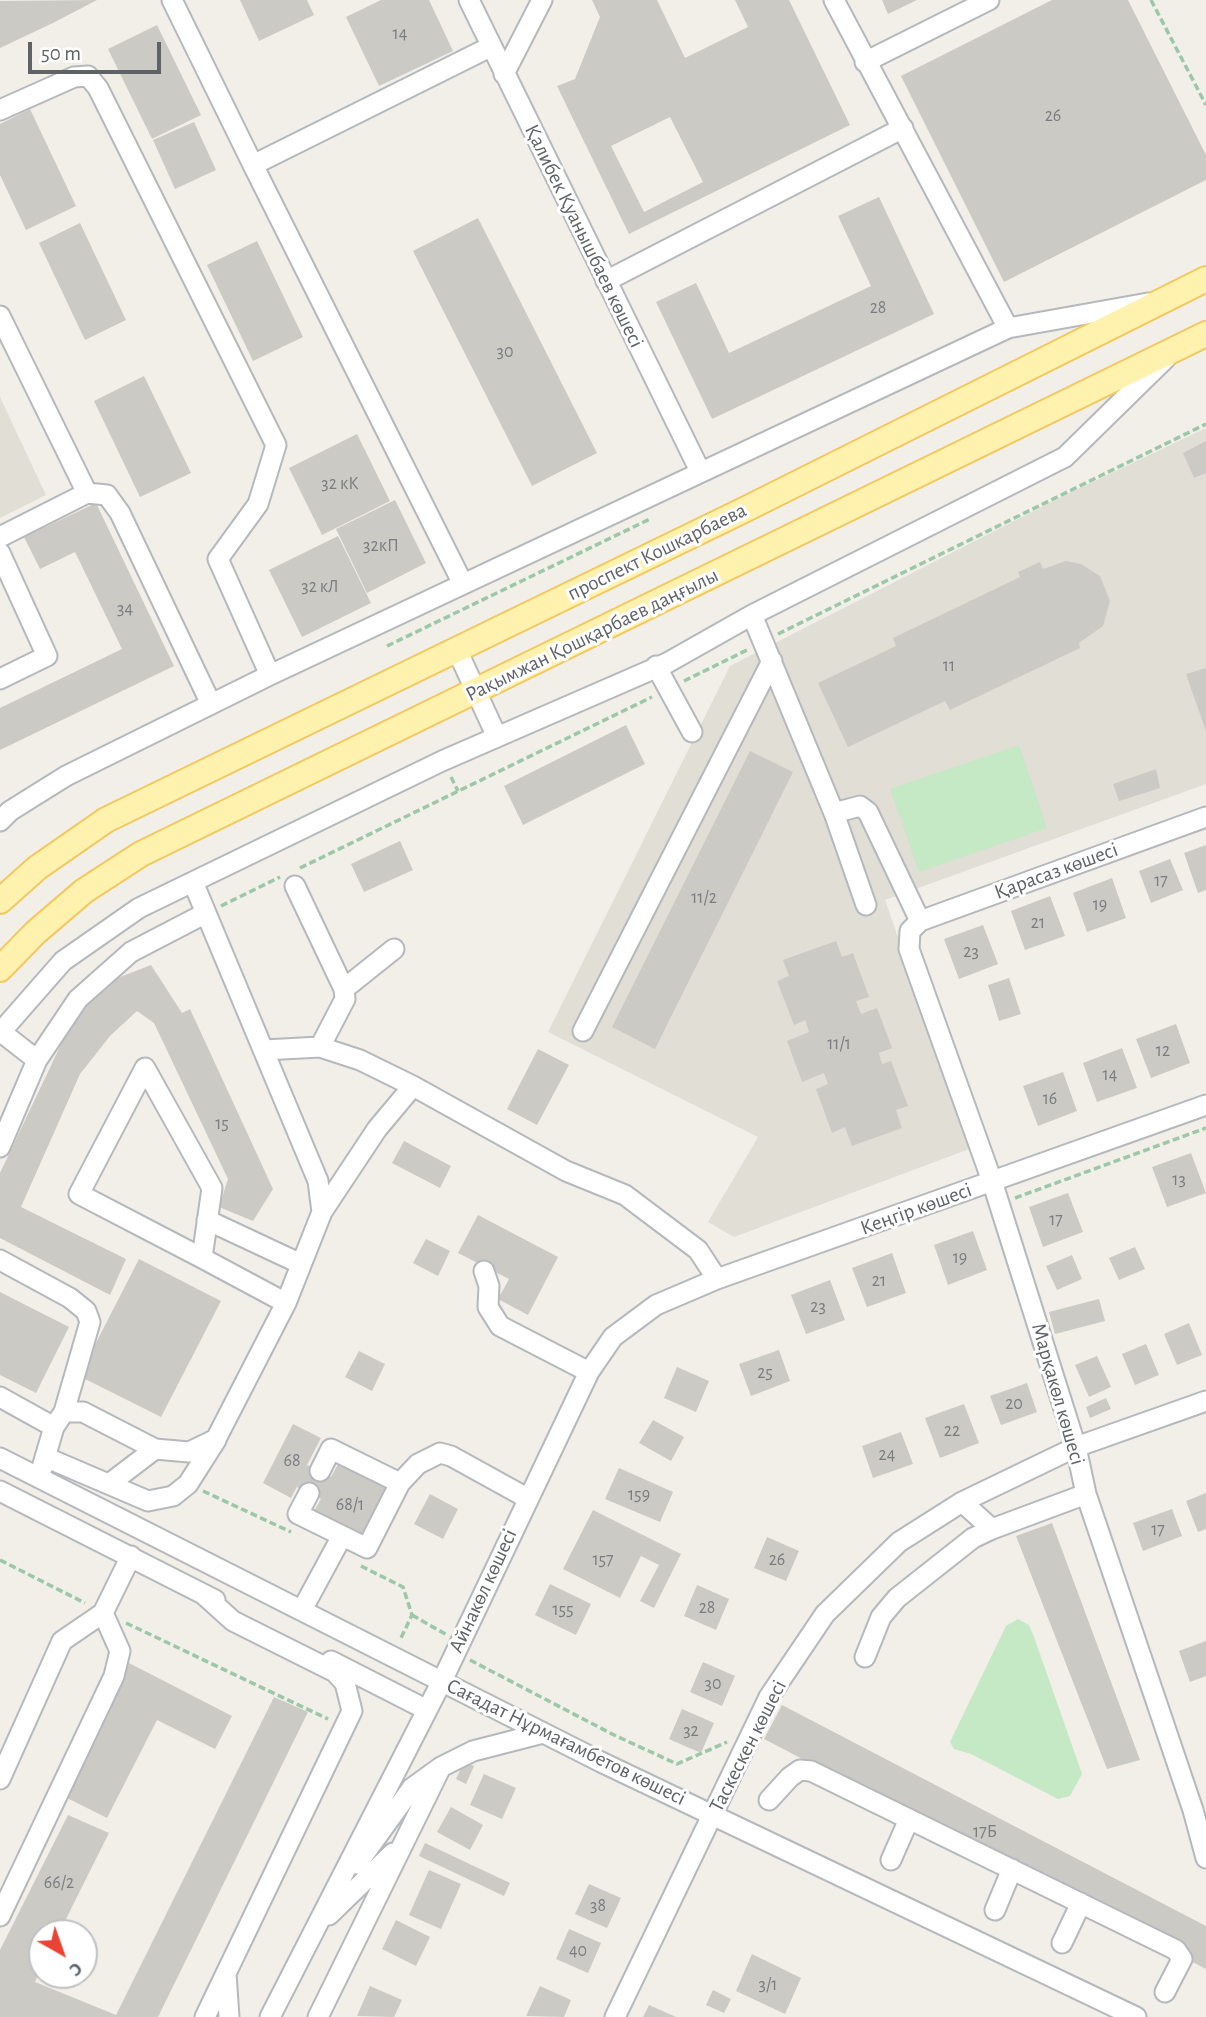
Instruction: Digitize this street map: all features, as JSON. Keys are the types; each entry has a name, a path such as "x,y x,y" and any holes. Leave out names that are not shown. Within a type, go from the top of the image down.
{"main road":[{"name":"проспект Кошкарбаева","path":"0,901 37,868 106,820 457,650 1206,279"},
{"name":"Рақымжан Қошқарбаев даңғылы","path":"0,969 34,933 84,891 141,854 1206,334"}],"street":[{"path":"172,0 463,584"},
{"name":"Қалибек Қуанышбаев көшесі","path":"469,0 700,471"},
{"path":"504,74 542,0"},
{"path":"834,0 1008,328"},
{"path":"865,62 989,0"},
{"path":"253,165 490,47"},
{"path":"0,110 74,77 88,76 98,88 276,445 258,505 218,559 270,675"},
{"path":"606,281 903,128"},
{"path":"0,811 270,675 1008,328 1163,301"},
{"path":"0,316 87,493"},
{"path":"37,1060 1,1032 63,961 139,908 497,737 656,666 1065,457 1177,348"},
{"path":"0,537 87,493 107,495 120,513 211,704"},
{"path":"0,553 47,656 0,679"},
{"path":"752,615 834,814 866,905"},
{"path":"457,650 497,737"},
{"path":"583,1031 772,661"},
{"path":"656,666 692,732"},
{"path":"0,821 10,811 58,781"},
{"name":"Марқакөл көшесі","path":"834,814 860,806 868,812 915,926 909,949 992,1181 1076,1447 1086,1494 1193,1810 1206,1858"},
{"name":"Қарасаз көшесі","path":"915,926 1206,817"},
{"path":"193,881 318,1181 322,1212"},
{"path":"295,886 344,989 345,999 320,1047"},
{"path":"0,1147 37,1060 78,999 131,952 206,913"},
{"path":"344,989 394,949"},
{"path":"264,1051 320,1047 360,1060 413,1086 566,1171 625,1195 698,1250 717,1279"},
{"path":"202,1258 212,1188 145,1068 79,1194 286,1303"},
{"path":"45,1457 148,1501 173,1496 188,1484 216,1439 286,1303 322,1212 377,1129 413,1086"},
{"name":"Кеңгір көшесі","path":"630,1322 656,1305 717,1279 1206,1105"},
{"path":"207,1220 301,1265"},
{"path":"0,1260 70,1298 86,1311 90,1322 39,1478"},
{"path":"484,1271 489,1286 488,1307 500,1326 589,1372"},
{"name":"Айнакөл көшесі","path":"270,2017 442,1681 589,1372 613,1337 630,1322"},
{"path":"0,1397 59,1419 83,1412 155,1449 189,1452 216,1439"},
{"name":"Таскескен көшесі","path":"615,2017 769,1697 825,1614 899,1542 962,1502 1076,1447 1206,1401"},
{"path":"109,1484 155,1449"},
{"path":"320,1471 331,1449 400,1483"},
{"path":"309,1493 298,1514 338,1544 367,1548 400,1483 418,1464 440,1453 451,1456 527,1498"},
{"name":"Сағадат Нұрмағамбетов көшесі","path":"0,1458 543,1733 1136,2017"},
{"name":"Сағадат Нұрмағамбетов көшесі","path":"0,1491 427,1710"},
{"path":"865,1657 881,1617 897,1598 973,1538 1086,1494"},
{"path":"962,1502 992,1529"},
{"path":"302,1610 338,1544"},
{"path":"0,1779 62,1641 103,1612 131,1556"},
{"path":"203,1594 233,1621 335,1672 345,1682 352,1711 205,2017"},
{"path":"0,1916 114,1676 120,1651 103,1612"},
{"path":"338,1886 370,1851 412,1788 441,1767 473,1751 543,1733"},
{"path":"318,2017 441,1767"},
{"path":"769,1800 800,1770 811,1771 1176,1950 1182,1959 1165,1992"},
{"path":"891,1860 909,1819"},
{"path":"313,1930 401,1846"},
{"path":"995,1910 1012,1869"},
{"path":"1062,1943 1081,1903"},
{"path":"226,1973 229,2017"}],"path":[{"path":"1151,0 1206,105"},
{"path":"206,913 1206,424"},
{"path":"387,646 655,516"},
{"path":"376,625 403,676"},
{"path":"999,1204 1206,1128"},
{"path":"188,1484 297,1536"},
{"path":"338,1544 402,1587 412,1615 459,1641 472,1662 677,1764 729,1741 745,1748"},
{"path":"0,1560 346,1727"},
{"path":"392,1656 412,1615"}],"shaded area":[{"path":"0,397 46,495 0,518"},
{"path":"1206,428 1206,784 885,900 972,1148 734,1237 708,1222 758,1137 548,1032 730,666 1063,496"}],"green space":[{"path":"1019,745 1047,828 919,872 890,789"},
{"path":"1018,1619 1029,1625 1034,1637 1082,1774 1070,1796 1058,1799 971,1754 954,1749 950,1742 1006,1626"}],"building":[{"path":"97,0 53,23 0,48 0,1"},
{"path":"240,0 307,0 314,15 259,41"},
{"path":"381,0 429,0 453,51 379,86 346,17"},
{"path":"592,0 657,0 685,58 748,27 735,0 789,0 850,125 629,234 557,86 575,79 600,17","holes":["670,117 703,182 644,212 611,146"]},
{"path":"882,0 917,0 888,14"},
{"path":"1052,0 1128,0 1206,155 1206,180 1004,282 901,76"},
{"path":"157,25 201,115 152,139 108,49"},
{"path":"30,109 76,206 26,230 0,175 0,124"},
{"path":"194,122 216,170 175,189 153,140"},
{"path":"879,197 934,314 712,419 656,302 696,283 729,353 871,286 838,216"},
{"path":"478,218 597,453 532,486 413,251"},
{"path":"80,223 126,320 85,340 39,243"},
{"path":"257,241 303,337 253,361 207,265"},
{"path":"144,376 191,473 140,497 94,401"},
{"path":"357,434 390,501 322,535 289,468"},
{"path":"1206,441 1206,473 1194,478 1183,453"},
{"path":"395,500 426,563 367,593 336,529"},
{"path":"96,503 174,666 0,750 0,708 122,649 75,552 40,569 24,537"},
{"path":"338,536 371,603 302,637 269,570"},
{"path":"1066,561 1081,564 1100,576 1110,601 1103,626 1079,643 1080,648 950,710 945,701 848,747 818,683 896,646 893,638 1020,577 1018,572 1040,562 1043,569"},
{"path":"1206,668 1206,731 1186,674"},
{"path":"626,725 645,764 523,825 504,786"},
{"path":"750,751 793,772 655,1049 612,1027"},
{"path":"1156,769 1160,788 1119,801 1113,784"},
{"path":"400,841 413,870 364,892 351,864"},
{"path":"1206,845 1206,890 1198,893 1184,853"},
{"path":"1170,859 1183,890 1151,903 1139,871"},
{"path":"1112,878 1126,918 1087,932 1073,893"},
{"path":"1050,896 1065,936 1025,950 1011,911"},
{"path":"983,925 998,964 959,979 944,939"},
{"path":"836,941 842,957 853,953 869,997 856,1001 861,1014 877,1008 892,1048 879,1053 882,1064 891,1061 908,1106 896,1110 902,1128 852,1146 845,1127 832,1133 816,1089 828,1084 824,1073 802,1082 787,1041 809,1032 805,1020 794,1025 777,981 789,976 783,960"},
{"path":"151,965 182,1013 190,1009 273,1189 253,1221 219,1207 228,1179 154,1023 137,1011 110,1036 80,1074 21,1207 126,1259 110,1295 0,1238 0,1173 74,1017 115,979"},
{"path":"1009,978 1021,1014 999,1021 988,985"},
{"path":"1176,1024 1190,1063 1151,1078 1136,1039"},
{"path":"1122,1048 1137,1088 1097,1102 1083,1063"},
{"path":"538,1049 569,1065 537,1125 507,1109"},
{"path":"1063,1072 1077,1111 1038,1126 1023,1086"},
{"path":"404,1141 451,1166 440,1188 392,1163"},
{"path":"1191,1153 1206,1193 1167,1207 1152,1167"},
{"path":"1068,1193 1083,1232 1043,1247 1029,1207"},
{"path":"478,1215 558,1257 528,1315 498,1299 509,1279 458,1253"},
{"path":"973,1231 987,1270 948,1285 934,1245"},
{"path":"426,1239 450,1251 438,1276 413,1263"},
{"path":"1135,1247 1145,1269 1119,1280 1109,1258"},
{"path":"892,1253 906,1293 867,1307 852,1268"},
{"path":"1072,1255 1082,1279 1057,1290 1046,1266"},
{"path":"139,1259 221,1301 161,1417 79,1376"},
{"path":"830,1280 845,1320 806,1334 791,1295"},
{"path":"0,1292 69,1327 36,1393 0,1375"},
{"path":"1099,1299 1105,1321 1055,1334 1049,1312"},
{"path":"1189,1323 1202,1355 1177,1365 1164,1334"},
{"path":"1146,1344 1159,1375 1135,1385 1122,1354"},
{"path":"779,1350 790,1381 751,1396 739,1364"},
{"path":"359,1351 385,1364 372,1391 345,1377"},
{"path":"1097,1356 1111,1387 1089,1397 1075,1365"},
{"path":"677,1367 709,1381 696,1412 664,1398"},
{"path":"1027,1383 1037,1412 1001,1425 990,1396"},
{"path":"1106,1398 1111,1409 1090,1418 1086,1407"},
{"path":"964,1404 979,1443 940,1458 925,1418"},
{"path":"653,1420 684,1437 671,1461 639,1443"},
{"path":"293,1424 321,1438 307,1465 331,1477 338,1464 389,1490 366,1537 314,1511 321,1499 297,1487 303,1475 291,1498 263,1483"},
{"path":"901,1432 913,1464 873,1478 862,1446"},
{"path":"619,1468 673,1492 660,1522 605,1499"},
{"path":"1206,1493 1206,1529 1198,1532 1186,1501"},
{"path":"430,1494 458,1509 443,1539 414,1524"},
{"path":"1172,1509 1182,1536 1143,1551 1133,1523"},
{"path":"593,1510 681,1554 654,1608 640,1601 659,1565 641,1556 620,1598 563,1569"},
{"path":"1052,1523 1140,1760 1107,1769 1016,1536"},
{"path":"767,1537 799,1551 786,1581 754,1568"},
{"path":"550,1584 591,1604 576,1635 535,1615"},
{"path":"697,1585 729,1599 716,1630 684,1616"},
{"path":"1206,1641 1206,1676 1190,1682 1179,1651"},
{"path":"703,1662 735,1676 722,1706 690,1692"},
{"path":"129,1663 232,1716 215,1749 157,1720 107,1818 61,1795"},
{"path":"274,1697 308,1712 158,2017 0,2017 0,1950 68,1815 109,1833 66,1919 28,1919 28,1989 52,1989 116,2015"},
{"path":"782,1705 1206,1926 1206,1969 764,1739"},
{"path":"682,1709 714,1723 701,1753 669,1739"},
{"path":"464,1762 474,1766 466,1784 456,1779"},
{"path":"484,1774 516,1788 502,1819 470,1805"},
{"path":"451,1807 483,1825 470,1850 437,1832"},
{"path":"425,1843 510,1883 504,1896 419,1856"},
{"path":"429,1870 461,1884 441,1929 409,1915"},
{"path":"589,1884 621,1898 607,1928 575,1914"},
{"path":"396,1920 430,1937 416,1966 382,1949"},
{"path":"569,1929 601,1943 588,1973 556,1959"},
{"path":"752,1954 801,1978 785,2014 736,1991"},
{"path":"370,1986 402,2000 394,2017 357,2016"},
{"path":"540,1986 571,2000 564,2017 526,2016"},
{"path":"713,1990 731,1999 724,2013 706,2005"},
{"path":"649,2005 676,2017 643,2017"}]}
